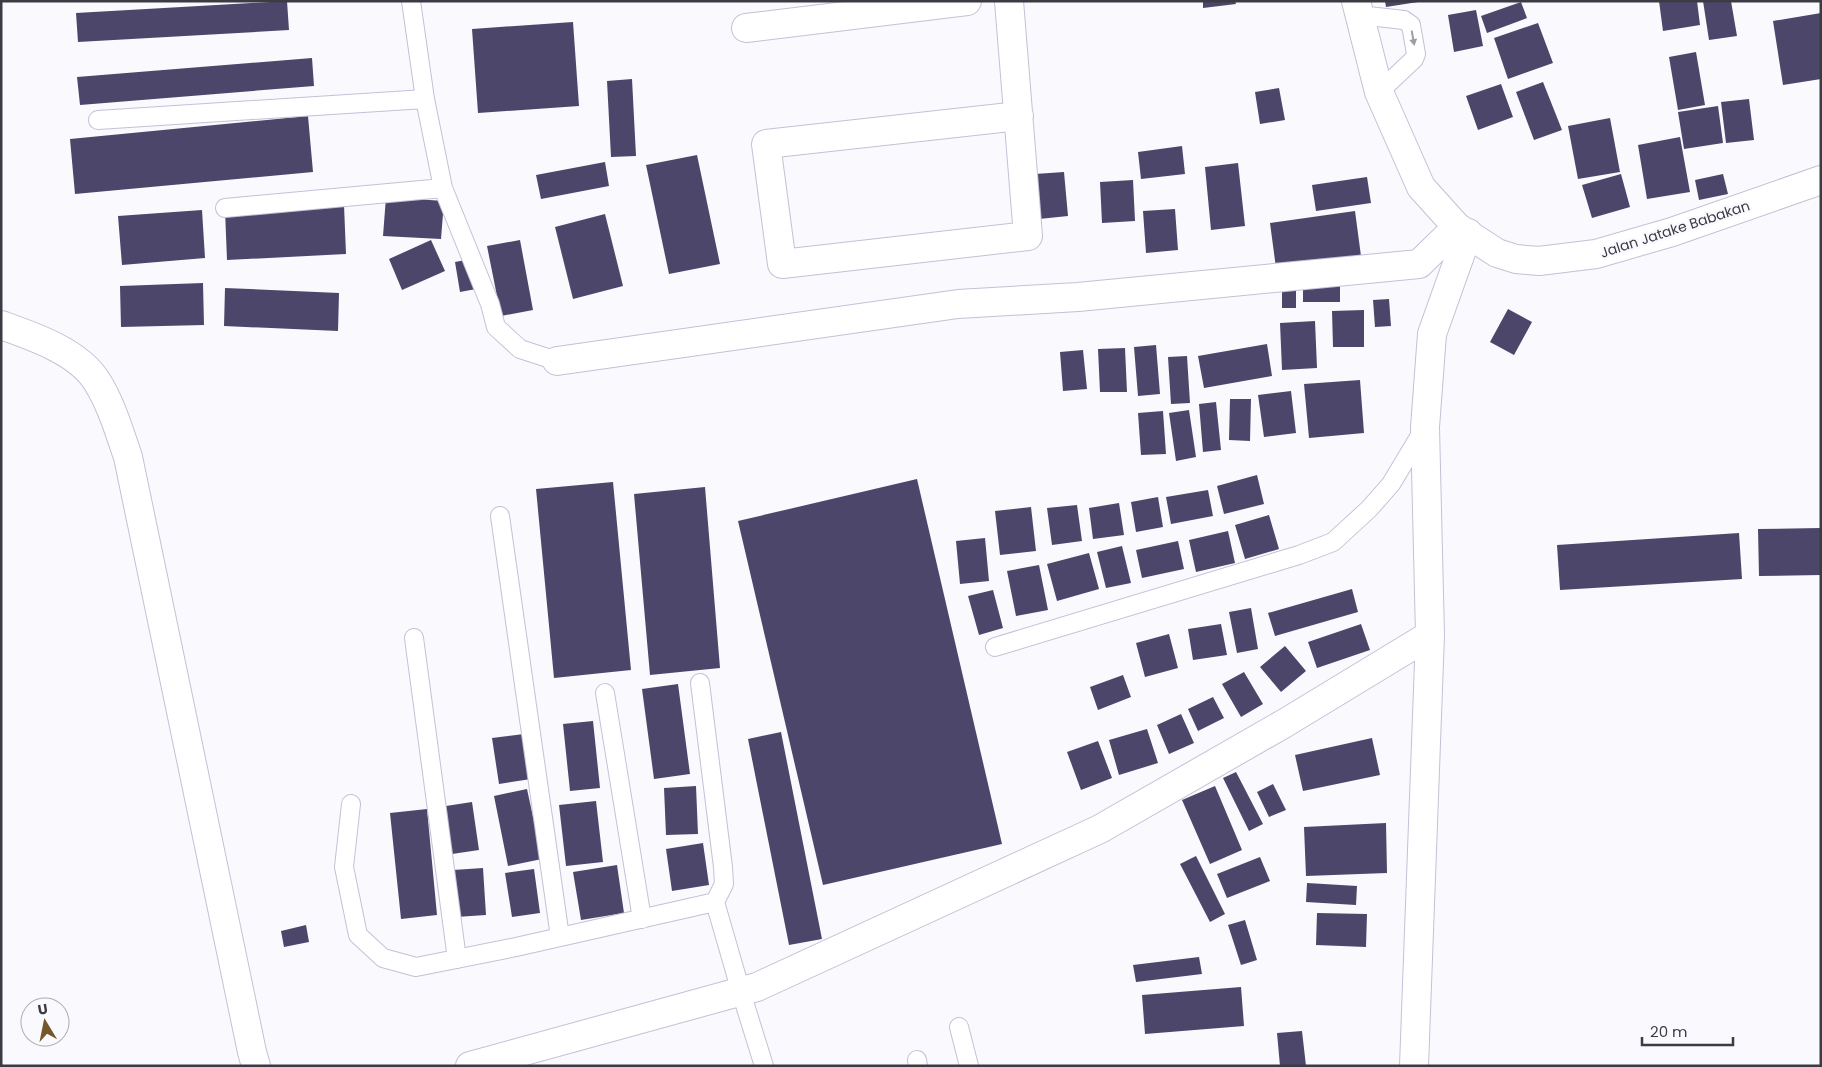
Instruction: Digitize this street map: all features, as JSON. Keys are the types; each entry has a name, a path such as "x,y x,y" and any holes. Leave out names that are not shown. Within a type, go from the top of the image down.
{"street":[{"path":"746,28 895,6 966,1"},
{"path":"1009,1 1019,116 1028,236 782,264 766,144 1019,116"},
{"name":"Jalan Jatake Babakan","path":"1358,8 1379,92 1421,186 1462,230 1497,253 1516,259 1539,261 1596,254 1672,232 1821,180"},
{"path":"557,361 958,304 1078,297 1419,264 1462,230"},
{"path":"1414,1066 1430,635 1426,427 1432,334 1462,230"},
{"path":"1,325 30,335 77,359 96,379 112,411 128,457 256,1066"},
{"path":"470,1066 757,987 1100,829 1285,723 1430,635"}],"lane":[{"path":"411,1 425,99 443,188 490,304 496,327 520,349 557,361"},
{"path":"1358,8 1404,20 1411,25 1416,54 1414,59 1379,92"},
{"path":"98,120 425,99"},
{"path":"225,208 443,188"},
{"path":"995,647 1299,556 1333,542 1369,509 1391,484 1426,427"},
{"path":"500,516 560,937"},
{"path":"414,638 457,959"},
{"path":"700,683 723,867 724,884 715,902 764,1066"},
{"path":"605,693 642,918"},
{"path":"350,804 344,867 358,935 383,958 416,967 715,902"},
{"path":"959,1027 969,1066"}],"building":[{"path":"287,1 289,30 78,42 76,13"},
{"path":"1203,1 1235,1 1236,4 1203,8"},
{"path":"1385,1 1418,1 1418,2 1386,7"},
{"path":"1659,1 1697,1 1700,25 1663,31"},
{"path":"1703,1 1731,1 1737,36 1709,40"},
{"path":"1521,2 1527,18 1487,33 1481,16"},
{"path":"1476,10 1483,46 1454,52 1448,15"},
{"path":"1821,13 1821,79 1783,85 1773,21"},
{"path":"573,22 579,106 478,113 472,29"},
{"path":"1538,23 1553,63 1508,79 1494,38"},
{"path":"1696,52 1705,105 1678,110 1669,57"},
{"path":"312,58 314,86 80,105 77,77"},
{"path":"632,79 636,156 611,157 607,81"},
{"path":"1543,82 1562,130 1534,140 1516,92"},
{"path":"1501,84 1513,117 1478,130 1466,96"},
{"path":"1279,88 1285,120 1260,124 1255,92"},
{"path":"1749,99 1754,140 1726,143 1721,102"},
{"path":"1718,106 1723,143 1684,149 1678,112"},
{"path":"308,116 313,172 75,194 70,139"},
{"path":"1610,118 1620,172 1578,179 1568,126"},
{"path":"1680,137 1690,192 1647,199 1638,145"},
{"path":"1182,146 1185,174 1141,179 1138,152"},
{"path":"697,155 720,264 669,274 646,165"},
{"path":"605,162 609,186 541,199 536,175"},
{"path":"1238,163 1245,226 1211,230 1205,167"},
{"path":"1064,172 1068,216 1039,219 1035,174"},
{"path":"1621,174 1630,207 1592,218 1582,185"},
{"path":"1723,174 1728,194 1699,200 1695,180"},
{"path":"1367,177 1371,203 1316,211 1312,185"},
{"path":"1133,180 1135,221 1102,223 1100,182"},
{"path":"386,197 444,201 441,239 383,236"},
{"path":"344,205 346,254 227,260 225,210"},
{"path":"1175,209 1178,250 1146,253 1143,211"},
{"path":"202,210 205,258 122,265 118,216"},
{"path":"1355,211 1361,256 1276,268 1270,223"},
{"path":"605,214 623,286 573,299 555,227"},
{"path":"431,240 445,271 402,290 389,259"},
{"path":"520,240 533,310 501,316 487,246"},
{"path":"471,259 476,289 460,292 455,262"},
{"path":"203,283 204,325 121,327 120,286"},
{"path":"1282,283 1296,283 1296,308 1282,308"},
{"path":"1303,285 1340,285 1340,302 1303,302"},
{"path":"225,288 339,293 338,331 224,326"},
{"path":"1389,299 1391,326 1375,327 1373,300"},
{"path":"1508,309 1532,322 1514,355 1490,342"},
{"path":"1364,310 1364,347 1333,347 1332,311"},
{"path":"1315,321 1317,368 1282,370 1280,323"},
{"path":"1267,344 1272,376 1204,388 1198,356"},
{"path":"1156,345 1160,394 1138,396 1134,347"},
{"path":"1125,348 1127,392 1100,392 1098,349"},
{"path":"1083,350 1087,389 1063,391 1060,352"},
{"path":"1187,356 1190,403 1171,404 1168,357"},
{"path":"1360,380 1364,433 1309,438 1304,384"},
{"path":"1291,391 1296,433 1264,437 1258,395"},
{"path":"1230,399 1251,399 1250,441 1229,440"},
{"path":"1216,402 1221,450 1203,452 1199,404"},
{"path":"1189,410 1196,457 1176,461 1169,413"},
{"path":"1163,411 1166,454 1141,455 1138,413"},
{"path":"1257,475 1264,504 1224,514 1217,486"},
{"path":"917,479 1002,844 823,885 738,521"},
{"path":"613,482 631,670 554,678 536,489"},
{"path":"705,487 720,668 650,675 634,494"},
{"path":"1208,490 1213,516 1171,524 1166,497"},
{"path":"1158,497 1163,527 1136,532 1131,502"},
{"path":"1119,503 1124,535 1093,539 1089,508"},
{"path":"1077,505 1082,541 1052,545 1047,508"},
{"path":"1031,507 1036,551 1000,555 995,511"},
{"path":"1269,515 1279,549 1245,559 1235,525"},
{"path":"1821,528 1821,575 1759,576 1758,529"},
{"path":"1228,531 1235,563 1196,572 1189,540"},
{"path":"1739,533 1742,579 1560,590 1557,545"},
{"path":"985,538 989,581 960,584 956,541"},
{"path":"1178,541 1184,569 1142,578 1136,550"},
{"path":"1122,546 1131,583 1106,588 1097,552"},
{"path":"1089,553 1099,589 1057,601 1047,564"},
{"path":"1039,565 1048,610 1016,616 1007,571"},
{"path":"1352,589 1358,612 1275,636 1268,613"},
{"path":"993,590 1003,628 979,635 968,596"},
{"path":"1251,608 1258,649 1237,653 1229,612"},
{"path":"1221,624 1227,655 1193,660 1188,629"},
{"path":"1361,624 1370,650 1317,668 1308,642"},
{"path":"1169,634 1178,668 1145,677 1136,643"},
{"path":"1285,646 1306,671 1281,692 1260,667"},
{"path":"1244,672 1263,704 1241,717 1222,684"},
{"path":"1123,675 1131,697 1098,710 1090,687"},
{"path":"678,684 690,774 654,779 642,689"},
{"path":"1213,697 1224,718 1198,731 1188,709"},
{"path":"1181,714 1194,743 1169,754 1157,725"},
{"path":"593,721 600,788 570,791 563,724"},
{"path":"1147,729 1158,763 1119,775 1109,740"},
{"path":"781,732 822,939 789,945 748,739"},
{"path":"524,734 531,779 499,784 492,738"},
{"path":"1372,738 1380,775 1303,791 1295,755"},
{"path":"1098,741 1112,778 1081,790 1067,752"},
{"path":"1236,772 1263,824 1249,831 1223,778"},
{"path":"1273,784 1286,810 1269,817 1257,792"},
{"path":"696,786 698,834 666,835 664,788"},
{"path":"1215,786 1242,850 1210,864 1182,800"},
{"path":"527,789 542,859 508,866 494,796"},
{"path":"596,801 603,862 566,866 559,805"},
{"path":"472,802 479,850 452,854 446,806"},
{"path":"427,809 437,915 401,919 390,813"},
{"path":"1386,823 1387,873 1306,876 1304,827"},
{"path":"703,843 709,885 672,891 666,849"},
{"path":"1196,856 1225,914 1210,922 1180,864"},
{"path":"1260,857 1270,881 1227,898 1217,874"},
{"path":"617,865 624,913 581,920 573,872"},
{"path":"483,868 486,915 456,917 453,870"},
{"path":"534,869 540,913 512,917 505,873"},
{"path":"1307,883 1357,886 1356,905 1306,902"},
{"path":"1317,913 1367,914 1366,947 1316,945"},
{"path":"1245,920 1257,960 1241,965 1228,925"},
{"path":"306,925 309,942 284,947 281,931"},
{"path":"1199,957 1202,974 1136,982 1133,965"},
{"path":"1241,987 1244,1026 1145,1034 1142,995"},
{"path":"1302,1031 1306,1066 1280,1066 1277,1033"}]}
